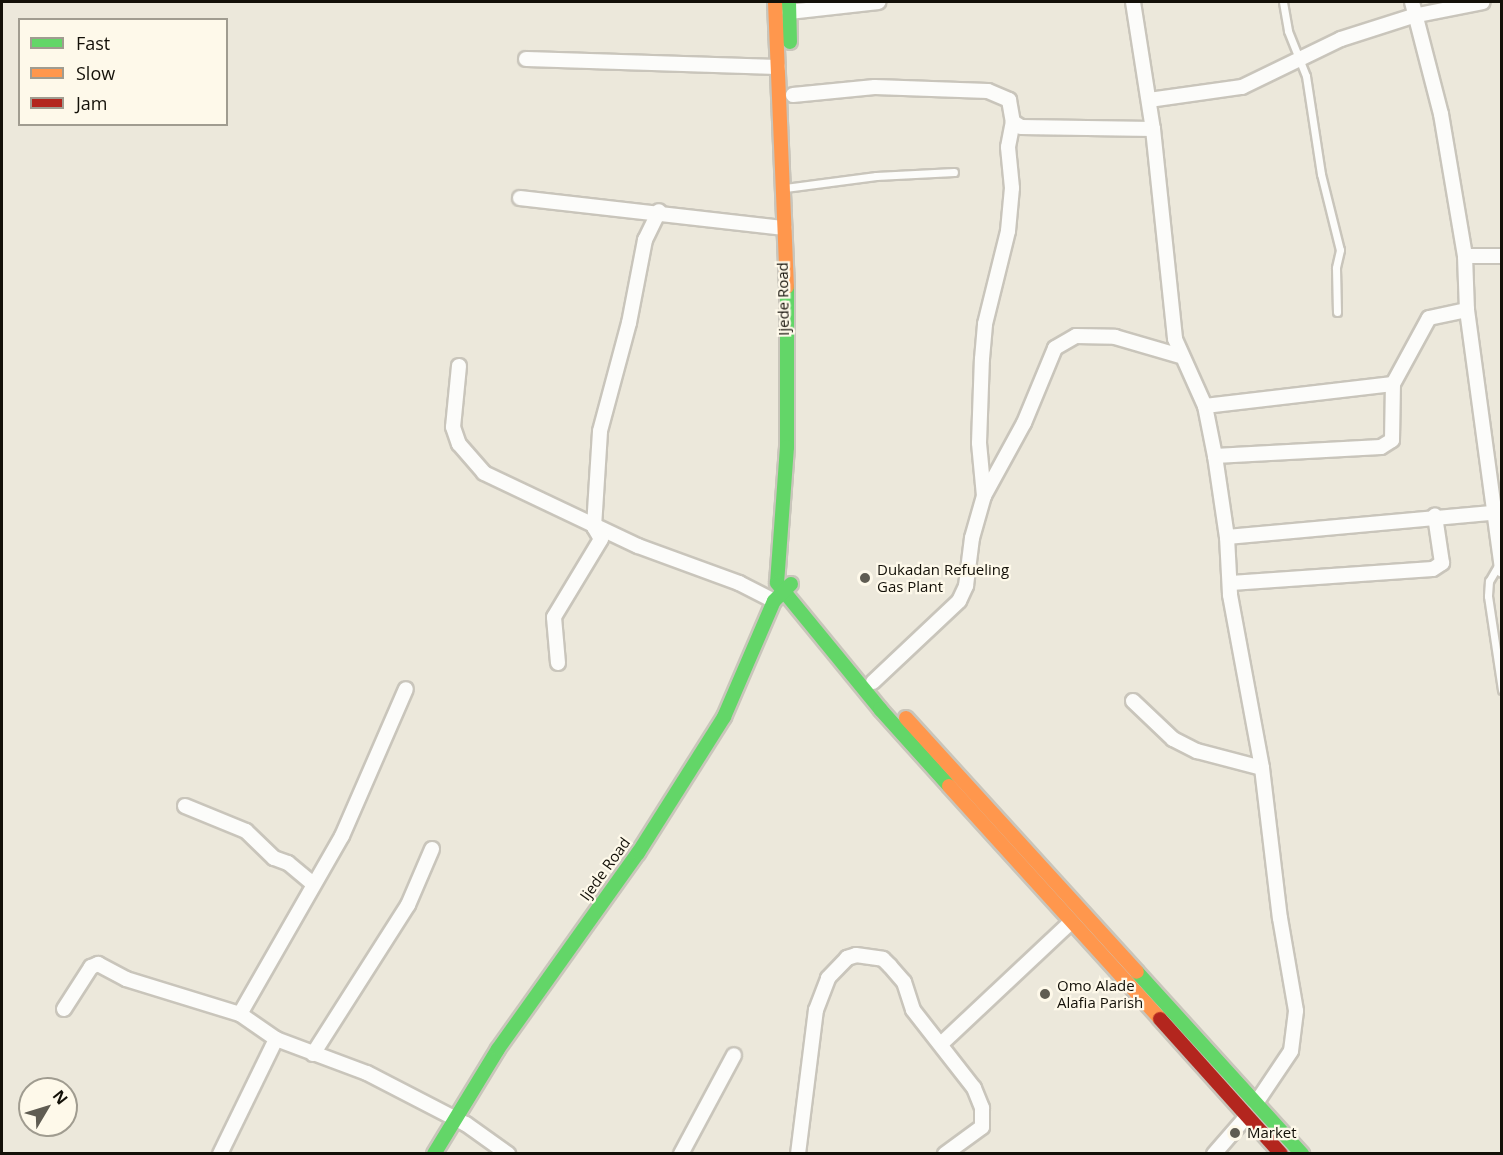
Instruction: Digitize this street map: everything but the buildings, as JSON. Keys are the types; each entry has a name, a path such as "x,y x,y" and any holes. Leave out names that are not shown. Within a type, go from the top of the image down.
{"main road":[{"name":"Ijede Road","path":"434,1154 453,1120 638,853 723,717 782,592 800,444 789,187 778,67 775,2"},
{"name":"Ijede Road","path":"782,592 776,576 787,447 784,228 789,187 793,95 789,7"},
{"path":"782,592 873,682 1302,1154"},
{"path":"782,592 879,709 1281,1154"}],"street":[{"path":"789,7 878,2"},
{"path":"1133,2 1153,129 1180,356 1205,406 1215,456 1247,700 1262,768 1280,918 1296,1011 1291,1051 1256,1103"},
{"path":"1412,2 1413,16 1441,114 1465,256 1467,310 1492,513 1501,566"},
{"path":"1149,100 1242,87 1341,39 1413,16 1483,2"},
{"path":"526,59 778,67"},
{"path":"793,95 875,87 988,91 1009,100 1013,122 1008,147 1012,188 1008,231 985,324 982,359 979,443 984,496"},
{"path":"1013,122 1021,127 1153,129"},
{"path":"520,198 660,211 784,228"},
{"path":"558,663 554,617 599,546 601,535 594,527 600,431 629,323 645,240 660,211"},
{"path":"1465,256 1502,256"},
{"path":"1215,456 1381,447 1392,440 1393,384 1429,318 1467,310"},
{"path":"873,682 959,601 966,586 972,538 984,496 1024,423 1055,348 1065,340 1115,337 1180,356"},
{"path":"459,366 453,428 468,458 484,473 594,527 739,583 782,592"},
{"path":"1205,406 1393,384"},
{"path":"1227,537 1436,516 1492,513"},
{"path":"1231,583 1433,569 1442,562 1436,516"},
{"path":"240,1014 349,822 406,689"},
{"path":"1133,701 1173,739 1197,751 1262,768"},
{"path":"185,806 246,831 274,858 288,863 313,884"},
{"path":"313,1054 408,905 432,849"},
{"path":"942,1043 1071,922"},
{"path":"798,1154 816,1010 828,978 847,958 864,955 883,959 904,982 913,1010 942,1043 974,1088 984,1118 975,1135 945,1154"},
{"path":"64,1009 91,967 98,964 126,979 240,1014 276,1040 368,1072 453,1120 466,1124 508,1154"},
{"path":"220,1154 276,1040"},
{"path":"681,1154 734,1055"},
{"path":"1214,1154 1247,1116"}],"lane":[{"path":"1283,2 1288,32 1301,57 1340,250 1336,268 1337,312"},
{"path":"789,187 954,172"},
{"path":"1501,566 1489,581 1488,596 1502,690"}],"traffic: fast":[{"path":"789,2 790,42"},
{"path":"787,287 787,447 777,583 880,709 949,786"},
{"path":"434,1154 498,1049 638,853 724,717 774,601 791,584"},
{"path":"1137,972 1302,1154"}],"traffic: slow":[{"path":"775,2 787,287"},
{"path":"906,718 1137,972"},
{"path":"949,786 1160,1019"}],"traffic: jam":[{"path":"1160,1019 1281,1154"}],"place":[{"name":"Dukadan Refueling Gas Plant","path":"865,578"},
{"name":"Omo Alade Alafia Parish","path":"1045,994"},
{"name":"Market","path":"1235,1133"}]}
